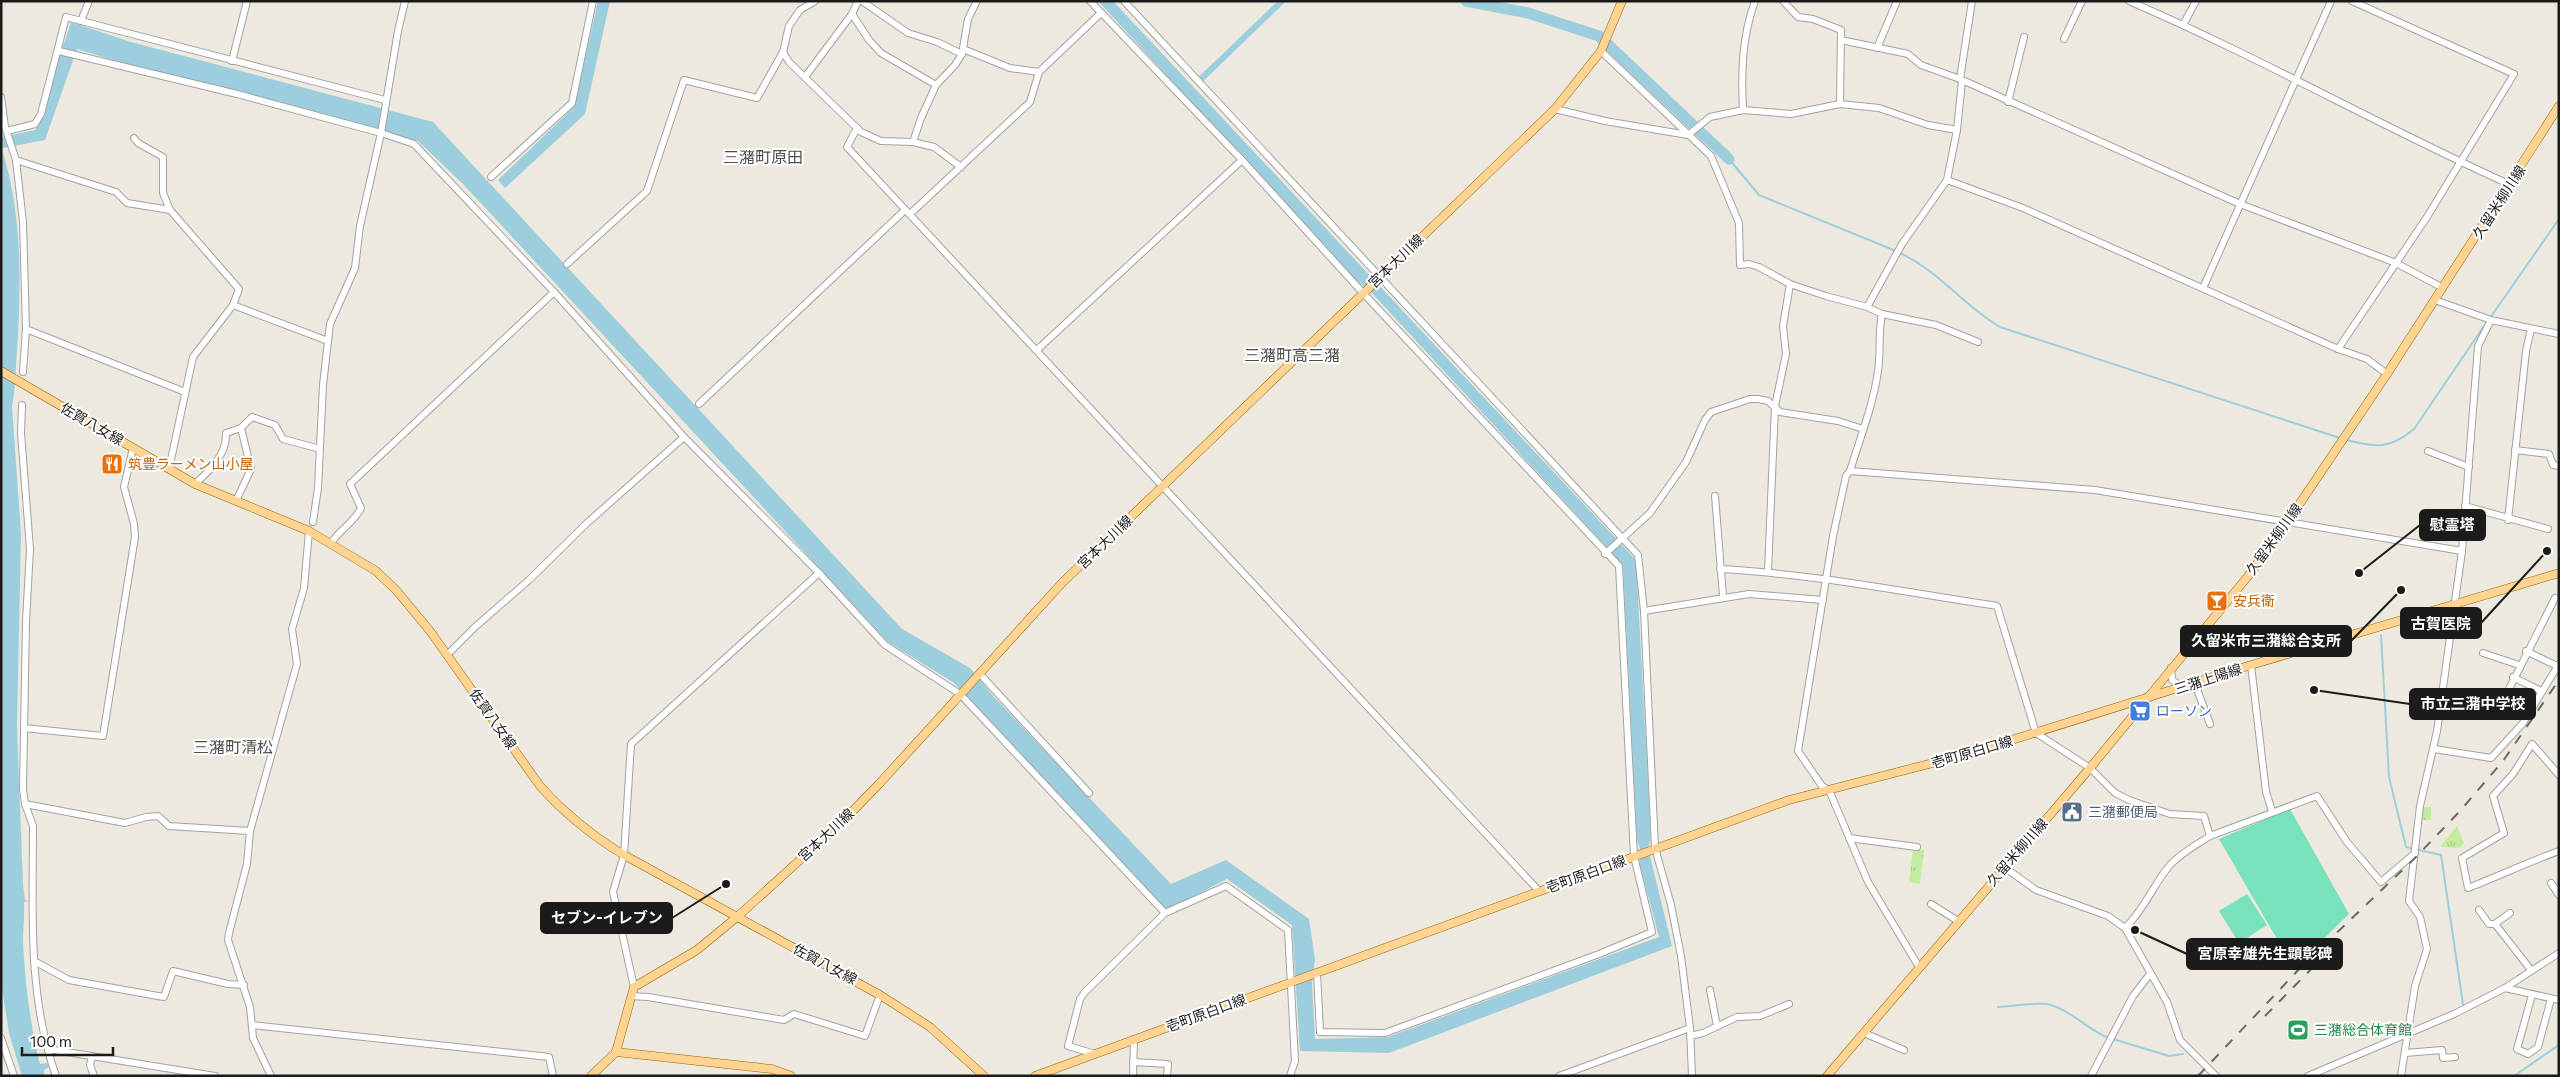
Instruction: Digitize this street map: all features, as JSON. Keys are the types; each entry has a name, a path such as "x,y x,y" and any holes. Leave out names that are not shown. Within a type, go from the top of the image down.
{"main road":[{"name":"宮本大川線","path":"634,988 697,950 738,917 845,819 1062,583 1555,109 1602,49 1622,1"},
{"name":"久留米柳川線","path":"1827,1076 2090,768 2145,698 2249,575 2288,521 2387,374 2511,184 2559,106"},
{"name":"佐賀八女線","path":"1,371 195,484 309,531 376,572 396,590 447,655 540,786 560,809 594,837 624,855 880,995 930,1027 984,1076"},
{"name":"三潴上陽線","path":"2145,698 2559,573"},
{"name":"壱町原白口線","path":"1035,1076 1789,800 2036,733 2145,698"},
{"path":"591,1076 616,1052 634,988"},
{"path":"616,1052 772,1069 791,1076"}],"street":[{"path":"81,21 89,1"},
{"path":"232,61 247,1"},
{"path":"313,522 318,488 328,340 332,318 354,268 360,226 381,133 398,31 406,1"},
{"path":"491,177 572,103 592,1"},
{"path":"798,1 800,10"},
{"path":"567,264 647,191 684,80 757,98 782,52 789,26 800,10 815,1"},
{"path":"804,77 852,14 858,1"},
{"path":"862,1 908,33 1010,68 1039,72"},
{"path":"913,142 921,118 936,85 955,65 962,51 968,19 978,1"},
{"path":"1090,1 1242,160 1619,566 1636,855 1652,932 1546,974 1385,1033 1320,1032 1315,973"},
{"path":"1124,1 1378,279 1638,555 1644,610 1653,849 1671,905 1678,939 1690,1028 1692,1076"},
{"path":"1743,110 1741,82 1745,31 1755,1"},
{"path":"1783,1 1798,16 1841,30 1840,104"},
{"path":"1877,48 1897,1"},
{"path":"1867,307 1902,244 1947,180 1957,130 1961,80 1972,1"},
{"path":"2064,39 2082,1"},
{"path":"2129,1 2183,25 2462,163 2511,184"},
{"path":"2183,25 2196,1"},
{"path":"2203,288 2331,1"},
{"path":"2338,349 2462,163 2514,74 2352,1"},
{"path":"699,404 907,212 961,167 1030,102 1039,72 1101,13"},
{"path":"852,14 869,40 881,53 936,85"},
{"path":"7,131 34,124 41,114 59,51 66,17 385,100"},
{"path":"2008,102 2024,37"},
{"path":"1841,40 1908,54 1921,65 1961,80 2240,204 2396,263 2443,288"},
{"path":"1602,49 1690,133 1715,162 1716,172 1739,223 1740,265 1749,264 1759,267 1790,284 1867,307 1882,314 1936,325 1978,342"},
{"path":"59,51 237,94 381,133 414,144 554,292 684,437 819,573 885,645 962,693 1165,913"},
{"path":"782,52 789,62 857,128 881,141 913,142 934,147 961,167"},
{"path":"1,97 7,131 15,157 26,253 26,329 23,372"},
{"path":"1555,109 1605,121 1688,135 1699,124 1710,117 1743,110 1791,114 1840,104 1879,108 1928,125 1957,130"},
{"path":"857,128 847,147 1038,349 1539,891"},
{"path":"134,138 138,143 163,156 163,192 170,210 239,289 233,305 194,357 169,469"},
{"path":"15,157 116,192 127,203 135,206 170,210"},
{"path":"1038,349 1242,160"},
{"path":"1947,180 2023,208 2338,349 2367,359 2387,374"},
{"path":"1768,572 1774,406 1786,354 1783,326 1790,284"},
{"path":"331,543 339,531 354,522 361,508 350,484 554,292"},
{"path":"2435,300 2491,320 2559,334"},
{"path":"233,305 328,340"},
{"path":"1882,314 1878,330 1880,358 1878,377 1850,471 1846,476 1833,536 1798,751 1822,786 1829,790 1882,908 1919,967"},
{"path":"2402,1076 2415,986 2427,949 2420,917 2409,901 2420,806 2434,749 2462,551 2478,346 2491,320"},
{"path":"26,329 185,392"},
{"path":"2508,520 2531,329"},
{"path":"1606,554 1650,512 1686,462 1705,420 1711,412 1750,399 1768,401 1780,412 1838,420 1863,428"},
{"path":"22,405 21,433 30,549 24,728 25,804 32,826 35,994 56,1076"},
{"path":"195,484 218,460 226,443 226,432 241,428 252,417 275,425 283,438 320,449"},
{"path":"236,501 251,469 241,428"},
{"path":"447,655 475,626 529,580 587,523 684,437"},
{"path":"24,728 104,736 135,537 124,487 133,448"},
{"path":"2515,450 2549,454 2553,465 2559,466"},
{"path":"2428,451 2468,467"},
{"path":"1850,471 2095,490 2462,551"},
{"path":"1715,496 1723,596"},
{"path":"2465,506 2508,520 2548,529"},
{"path":"271,1076 253,1038 250,1007 228,940 247,864 250,831 297,664 292,629 304,588 309,531"},
{"path":"1720,569 1827,579 1997,606 2036,733 2090,768 2115,793 2129,800 2170,814 2204,816 2210,836"},
{"path":"634,988 613,892 624,855 631,744 819,573"},
{"path":"1644,610 1723,596 1749,594 1824,600"},
{"path":"2501,705 2526,651 2555,598"},
{"path":"2434,749 2491,758 2523,723 2540,691 2558,665 2526,651"},
{"path":"2483,653 2519,665"},
{"path":"2251,665 2266,792 2272,811"},
{"path":"2171,668 2172,680 2183,688"},
{"path":"978,676 1090,792"},
{"path":"2514,677 2540,691"},
{"path":"2195,684 2210,724"},
{"path":"2559,775 2532,744 2513,774 2494,796 2504,833 2462,858 2468,888 2518,868 2527,862 2559,851"},
{"path":"2124,928 2138,915 2170,866 2184,852 2210,836 2272,811 2317,796 2347,842 2381,882 2415,853"},
{"path":"25,804 125,823 146,817 158,816 170,826 250,831"},
{"path":"1849,838 1917,847"},
{"path":"2004,867 2036,890 2108,916 2124,928 2167,1002 2180,1040 2216,1076"},
{"path":"2551,883 2559,895"},
{"path":"1095,1054 1068,1046 1080,999 1085,992 1165,913 1226,886 1288,930 1295,1060 1290,1076"},
{"path":"1931,904 1958,921"},
{"path":"2479,910 2489,924 2495,924 2510,913"},
{"path":"2495,924 2531,970"},
{"path":"2308,1076 2454,1014 2505,988 2559,953"},
{"path":"34,961 69,980 164,997 173,971 228,984 244,985"},
{"path":"2091,1076 2133,996 2150,974"},
{"path":"2505,988 2559,1000"},
{"path":"1710,990 1717,1026"},
{"path":"631,996 648,997 784,1020 794,1014 865,1036 880,995"},
{"path":"2532,995 2517,1049 2528,1054 2538,1047 2551,999"},
{"path":"1690,1036 1737,1017 1760,1016 1789,1004"},
{"path":"252,1024 549,1057 553,1076"},
{"path":"1559,1076 1690,1028"},
{"path":"1864,1032 1904,1050"},
{"path":"1,1039 14,1076"},
{"path":"1133,1076 1134,1039"},
{"path":"48,1049 215,1076"},
{"path":"2405,1053 2442,1050 2443,1058 2455,1057"},
{"path":"92,1056 90,1065 94,1076"},
{"path":"1133,1062 1168,1064 1167,1076"}],"green space":[{"path":"2422,807 2431,807 2431,820 2420,820"},
{"path":"2290,809 2349,914 2297,965 2292,965 2219,839"},
{"path":"2457,826 2464,843 2460,848 2440,847"},
{"path":"1913,850 1924,850 1920,884 1909,882"},
{"path":"2247,894 2267,925 2239,943 2219,911"}],"water":[{"path":"598,1 610,1 585,114 505,188 498,180 574,107"},
{"path":"1098,1 1113,1 1636,560 1651,837 1648,848 1672,946 1389,1053 1300,1051 1292,925 1227,879 1167,910 954,683 888,642 464,185 418,141 153,72 77,49 45,140 22,144 19,135 35,130 71,22 131,42 433,122 902,629 970,668 994,697 1171,884 1226,860 1309,919 1315,959 1312,984 1315,1039 1388,1037 1659,937 1640,865 1640,848 1637,841 1623,565 1371,292 1355,279"},
{"path":"1,146 15,207 20,269 18,332 12,406 21,534 17,727 23,885 25,900 28,902 24,902 23,941 28,1003 36,1049 40,1064 48,1063 49,1067 44,1070 44,1076 22,1076 9,1033 1,982"}],"waterway":[{"path":"1200,80 1282,1"},
{"path":"1466,1 1528,13 1599,36 1729,159"},
{"path":"1,143 34,136"},
{"path":"1729,159 1759,195 1896,251"},
{"path":"2490,318 2559,219"},
{"path":"1900,253 1928,270 1974,309 2000,327 2340,438"},
{"path":"2347,440 2375,445 2390,444 2414,429 2484,326"},
{"path":"2381,635 2389,777 2406,847 2441,855 2463,1004"},
{"path":"1998,1007 2034,1004 2054,1006 2109,1038"},
{"path":"2113,1039 2169,1056 2183,1054"},
{"path":"2514,1076 2559,1045"}],"railway":[{"path":"2198,1076 2303,965 2415,858 2460,811 2503,761 2559,680"},
{"path":"2265,1016 2337,943"}],"place":[{"name":"筑豊ラーメン山小屋","path":"112,464"},
{"name":"古賀医院","path":"2547,551"},
{"name":"慰霊塔","path":"2359,573"},
{"name":"久留米市三潴総合支所","path":"2401,590"},
{"name":"安兵衛","path":"2217,601"},
{"name":"市立三潴中学校","path":"2314,690"},
{"name":"ローソン","path":"2140,711"},
{"name":"三潴郵便局","path":"2072,812"},
{"name":"セブン-イレブン","path":"726,884"},
{"name":"宮原幸雄先生顕彰碑","path":"2135,930"},
{"name":"三潴総合体育館","path":"2298,1030"}],"district":[{"name":"三潴町原田","path":"763,157"},
{"name":"三潴町高三潴","path":"1292,355"},
{"name":"三潴町清松","path":"233,747"}]}
